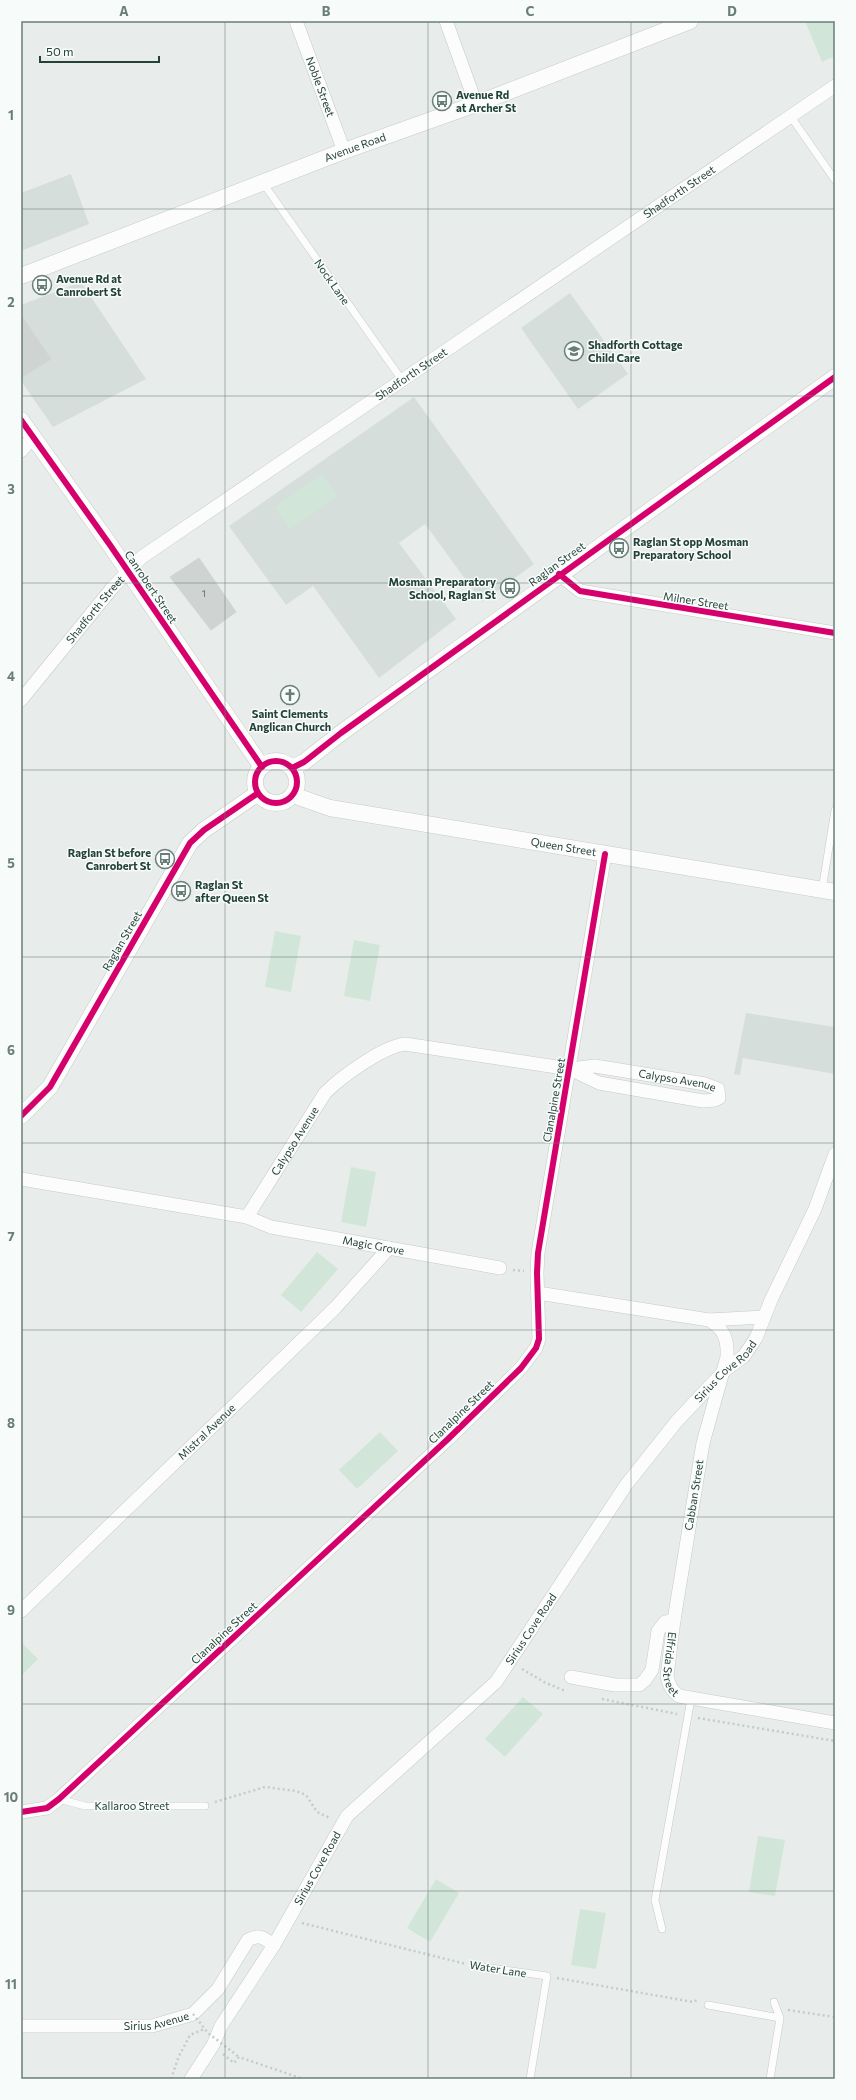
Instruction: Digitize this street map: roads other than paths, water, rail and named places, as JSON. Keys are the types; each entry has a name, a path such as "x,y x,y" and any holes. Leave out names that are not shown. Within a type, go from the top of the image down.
{"street":[{"name":"Noble Street","path":"296,21 344,151"},
{"path":"446,21 476,104"},
{"name":"Avenue Road","path":"21,276 344,151 476,104 690,21"},
{"name":"Shadforth Street","path":"21,700 128,571 142,557 835,86"},
{"name":"Raglan Street","path":"292,768 304,762 340,732 835,377"},
{"name":"Canrobert Street","path":"21,420 128,571 262,767"},
{"path":"21,451 33,437"},
{"name":"Milner Street","path":"559,574 580,591 835,633"},
{"path":"272,761 280,761 292,768 298,778 298,784 293,795 288,800 275,803 268,802 258,793 256,778 262,767 272,761"},
{"name":"Raglan Street","path":"21,1116 50,1086 190,843 204,830 258,793"},
{"name":"Queen Street","path":"293,795 330,808 828,891"},
{"name":"Clanalpine Street","path":"21,1812 47,1808 59,1799 448,1439 521,1368 536,1348 539,1339 537,1274 538,1253 605,854"},
{"name":"Calypso Avenue","path":"248,1217 324,1093 341,1079 388,1048 397,1045 413,1044 570,1069 595,1066 705,1084 718,1089 719,1098 715,1100 703,1101 599,1083 570,1069"},
{"name":"Sirius Cove Road","path":"192,2079 213,2045 221,2026 274,1945 347,1816 496,1682 626,1485 676,1421 724,1371 744,1356 756,1338 764,1317 815,1209 835,1154"},
{"path":"21,1179 248,1217"},
{"name":"Magic Grove","path":"248,1217 271,1227 500,1268"},
{"name":"Mistral Avenue","path":"21,1611 336,1308 389,1248"},
{"path":"538,1293 709,1320 764,1317"},
{"path":"709,1320 718,1326 725,1334 728,1344 724,1371"},
{"name":"Cabban Street","path":"674,1620 703,1443 724,1371"},
{"name":"Elfrida Street","path":"570,1677 615,1685 639,1685 645,1680 652,1670 658,1631 665,1622 674,1620 667,1676 668,1684 679,1696 835,1723"},
{"name":"Sirius Avenue","path":"21,2026 152,2026 194,2014 218,1989 248,1940 254,1936 262,1937 274,1945"}],"lane":[{"path":"791,117 835,180"},
{"name":"Nock Lane","path":"263,183 402,380"},
{"path":"828,891 835,810"},
{"path":"662,1929 655,1900 692,1699"},
{"name":"Kallaroo Street","path":"59,1799 85,1806 205,1806"},
{"name":"Water Lane","path":"477,1966 547,1976 530,2079"},
{"path":"770,2079 780,2018 774,2002"},
{"path":"708,2005 780,2018"}],"place":[{"name":"Avenue Rd at Archer St","path":"442,101"},
{"name":"Avenue Rd at Canrobert St","path":"42,285"},
{"name":"Shadforth Cottage Child Care","path":"574,351"},
{"name":"Raglan St opp Mosman Preparatory School","path":"619,548"},
{"name":"Mosman Preparatory School, Raglan St","path":"510,588"},
{"name":"Saint Clements Anglican Church","path":"290,695"},
{"name":"Raglan St before Canrobert St","path":"165,859"},
{"name":"Raglan St after Queen St","path":"181,891"}]}
